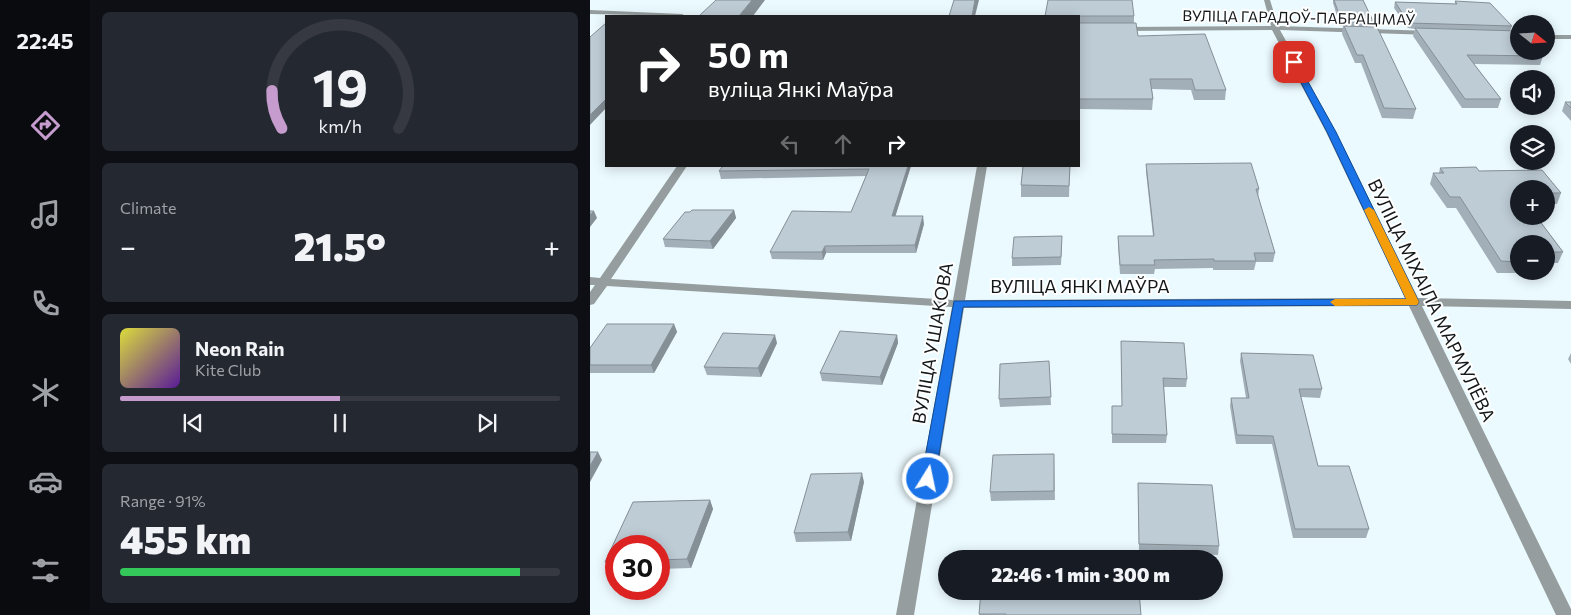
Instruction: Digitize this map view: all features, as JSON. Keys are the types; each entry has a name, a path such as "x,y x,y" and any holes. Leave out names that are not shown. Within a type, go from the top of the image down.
{"street":[{"name":"ВУЛІЦА МІХАІЛА МАРМУЛЁВА","path":"1267,0 1275,28 1332,132 1565,615"},
{"path":"590,12 659,15"},
{"name":"ВУЛІЦА ГАРАДОЎ-ПАБРАЦІМАЎ","path":"1117,29 1275,28 1441,33"},
{"path":"1555,37 1571,37"},
{"path":"590,301 681,167"},
{"name":"ВУЛІЦА УШАКОВА","path":"905,615 982,167"},
{"name":"ВУЛІЦА ЯНКІ МАЎРА","path":"590,281 958,304 1413,302 1571,305"}],"building":[{"path":"716,0 752,0 740,15 700,15"},
{"path":"954,0 975,0 972,15 949,15"},
{"path":"1048,0 1132,0 1134,16 1080,16 1045,15"},
{"path":"1334,0 1363,0 1373,21 1341,20"},
{"path":"1455,1 1490,3 1510,26 1409,23 1395,2 1457,4"},
{"path":"1080,23 1136,23 1138,36 1205,34 1226,90 1195,90 1192,79 1150,79 1153,99 1080,99"},
{"path":"605,24 605,100 590,115 590,37"},
{"path":"1344,26 1377,27 1416,109 1384,108 1363,55 1357,55"},
{"path":"1415,28 1510,31 1510,56 1467,55 1501,99 1465,99"},
{"path":"1565,102 1571,102 1571,108"},
{"path":"1251,163 1259,189 1256,189 1275,253 1254,253 1256,261 1214,261 1214,259 1154,260 1155,265 1120,265 1118,236 1154,236 1146,164"},
{"path":"722,167 908,167 892,216 923,216 915,245 825,246 822,252 770,252 792,211 851,212 869,169 719,171"},
{"path":"1023,167 1070,167 1069,186 1021,185"},
{"path":"1476,167 1479,171 1542,170 1550,180 1510,180 1510,225 1543,225 1550,235 1510,235 1510,262 1501,261 1460,197 1450,197 1433,173 1444,173 1440,168"},
{"path":"1555,186 1561,193 1555,193"},
{"path":"692,210 734,210 710,241 663,239 685,212"},
{"path":"1062,236 1061,257 1012,258 1014,237"},
{"path":"1555,241 1563,252 1555,252"},
{"path":"607,324 674,324 651,365 590,365 590,348"},
{"path":"840,331 897,335 880,377 820,373"},
{"path":"723,333 775,335 758,368 704,367"},
{"path":"1121,341 1184,343 1187,379 1163,378 1167,435 1112,434 1112,406 1122,406"},
{"path":"1241,353 1313,355 1322,389 1299,389 1318,466 1349,466 1369,529 1295,529 1273,436 1237,435 1231,398 1249,398"},
{"path":"1049,361 1051,397 999,399 1000,364"},
{"path":"590,452 598,452 590,466"},
{"path":"1054,454 1054,491 990,492 993,455"},
{"path":"862,473 848,532 794,533 811,474"},
{"path":"1138,483 1212,485 1219,546 1139,544"},
{"path":"710,500 687,559 670,560 670,535 618,535 633,502"},
{"path":"980,600 1140,600 1141,615 1006,615 979,614"}],"slow traffic":[{"path":"1335,302 1413,302 1369,210"}],"route":[{"path":"928,479 958,304 1413,302 1332,132 1294,62"}]}
